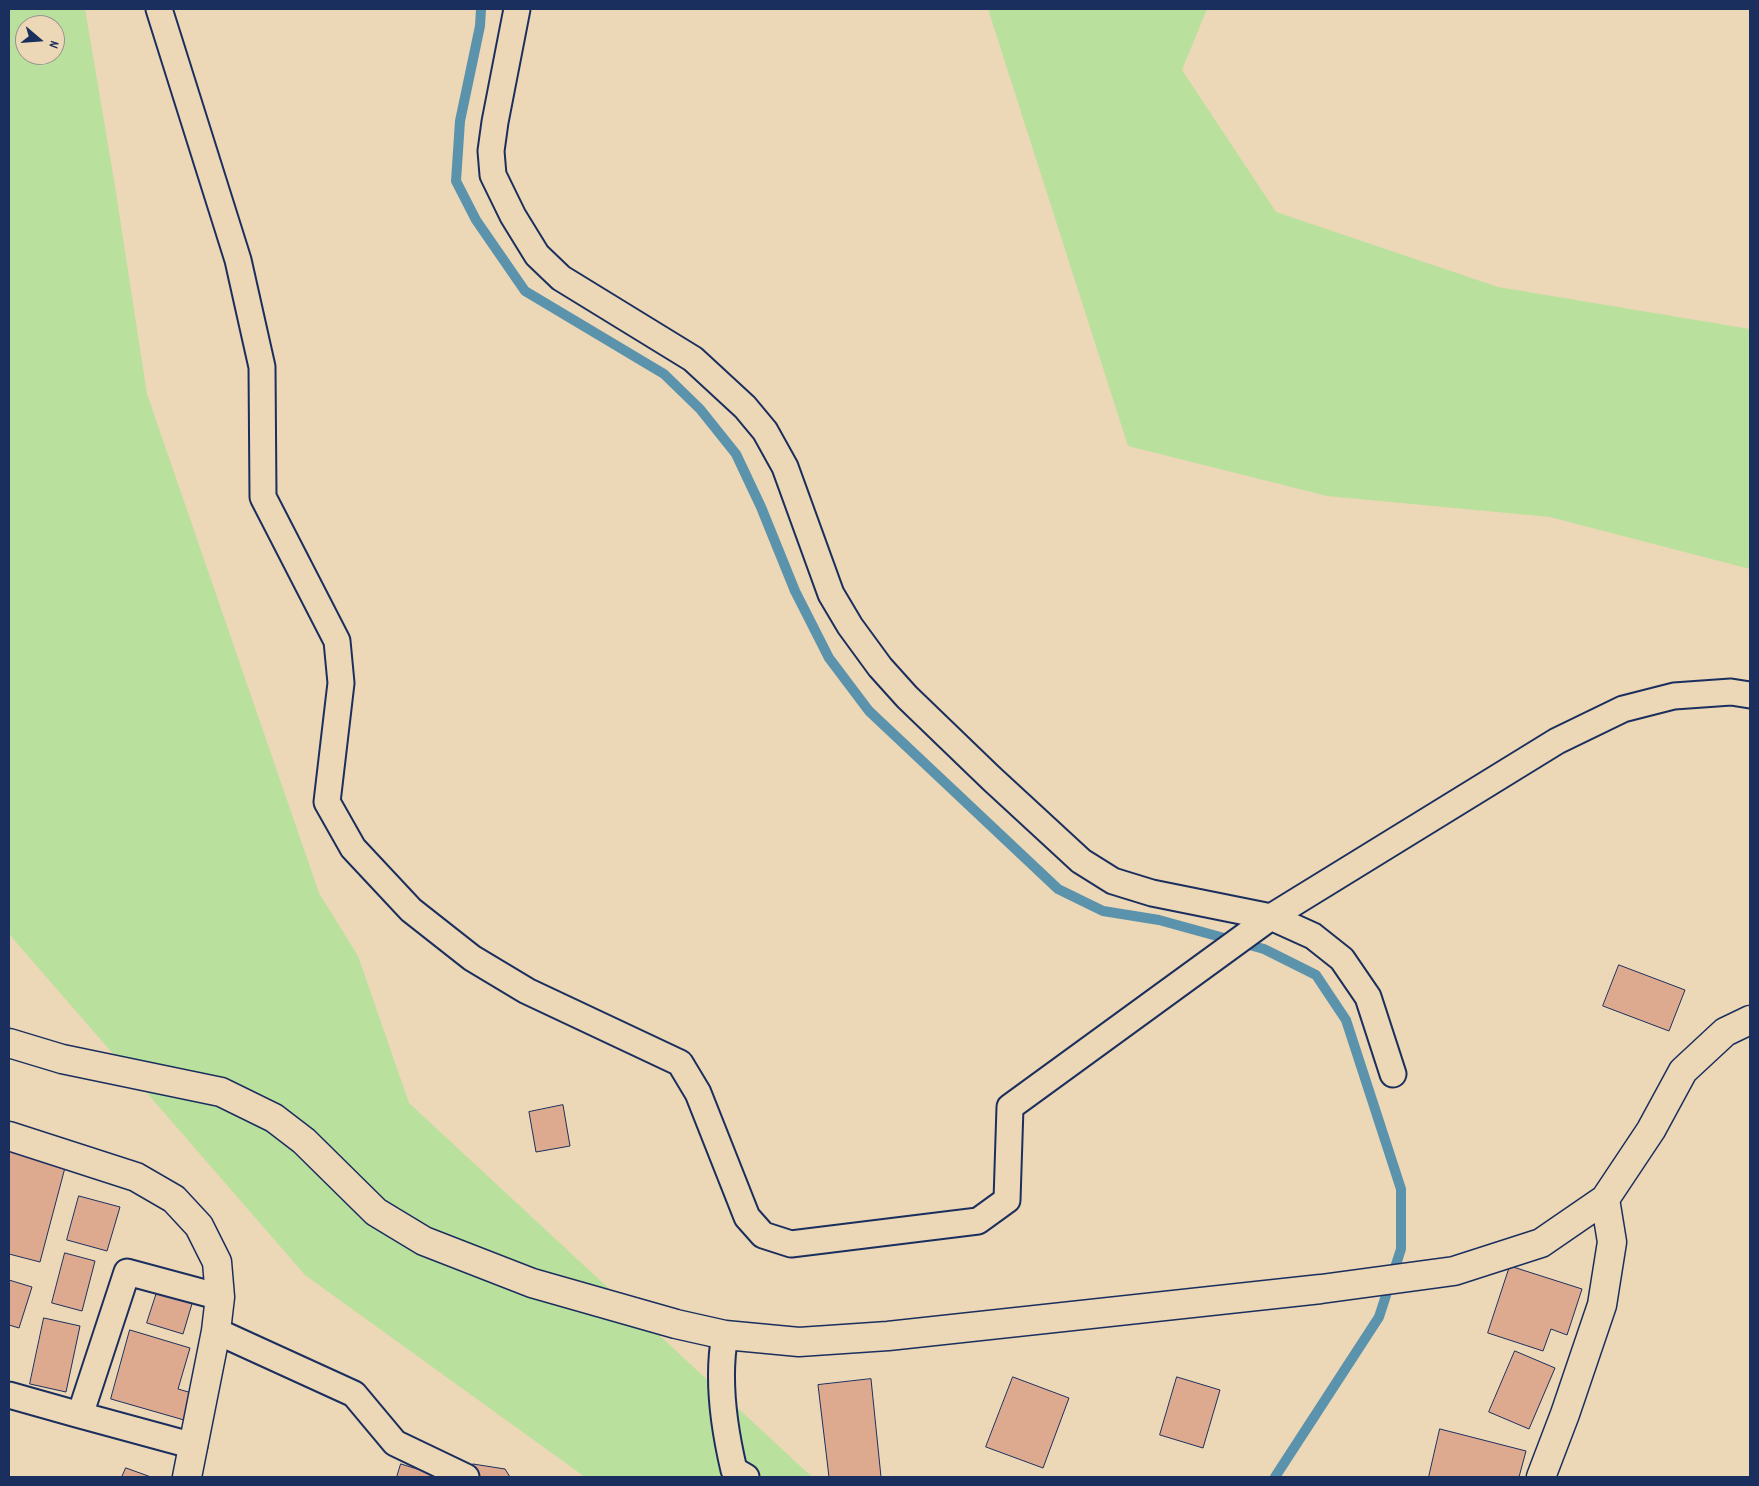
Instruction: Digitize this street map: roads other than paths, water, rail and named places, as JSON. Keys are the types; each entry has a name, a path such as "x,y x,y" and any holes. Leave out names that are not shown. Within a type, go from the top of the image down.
{"street":[{"path":"159,9 238,260 262,367 263,497 337,641 342,683 328,802 353,848 411,910 472,958 527,991 680,1062 698,1093 747,1217 763,1235 791,1244 978,1221 1007,1200 1010,1107 1263,922 1557,741 1623,709 1674,696 1731,692 1750,695"},
{"path":"517,9 491,151 493,175 513,216 537,254 561,278 693,359 745,407 765,431 785,467 831,594 850,626 875,660 907,697 1081,861 1113,881 1313,936 1342,959 1368,997 1393,1074"},
{"path":"9,1043 62,1059 221,1092 274,1118 304,1141 376,1212 424,1241 532,1283 725,1336 799,1342 888,1336 1321,1289 1454,1271 1541,1243 1605,1200 1651,1130 1683,1071 1725,1032 1750,1020"},
{"path":"9,1136 136,1177 174,1199 199,1226 217,1262 220,1297 216,1331 187,1477"},
{"path":"1540,1477 1565,1414 1602,1305 1612,1242 1605,1200"},
{"path":"80,1415 127,1272 220,1297"},
{"path":"216,1331 354,1394 395,1443 466,1477"},
{"path":"725,1336 721,1357 726,1435 734,1470 746,1477"},
{"path":"9,1395 194,1446"}],"waterway":[{"path":"481,9 480,26 460,121 456,181 476,220 525,291 664,374 700,409 736,454 761,507 795,591 829,658 869,711 1058,889 1103,911 1159,920 1264,949 1316,975 1346,1020 1401,1189 1401,1249 1379,1317 1275,1477"}]}
